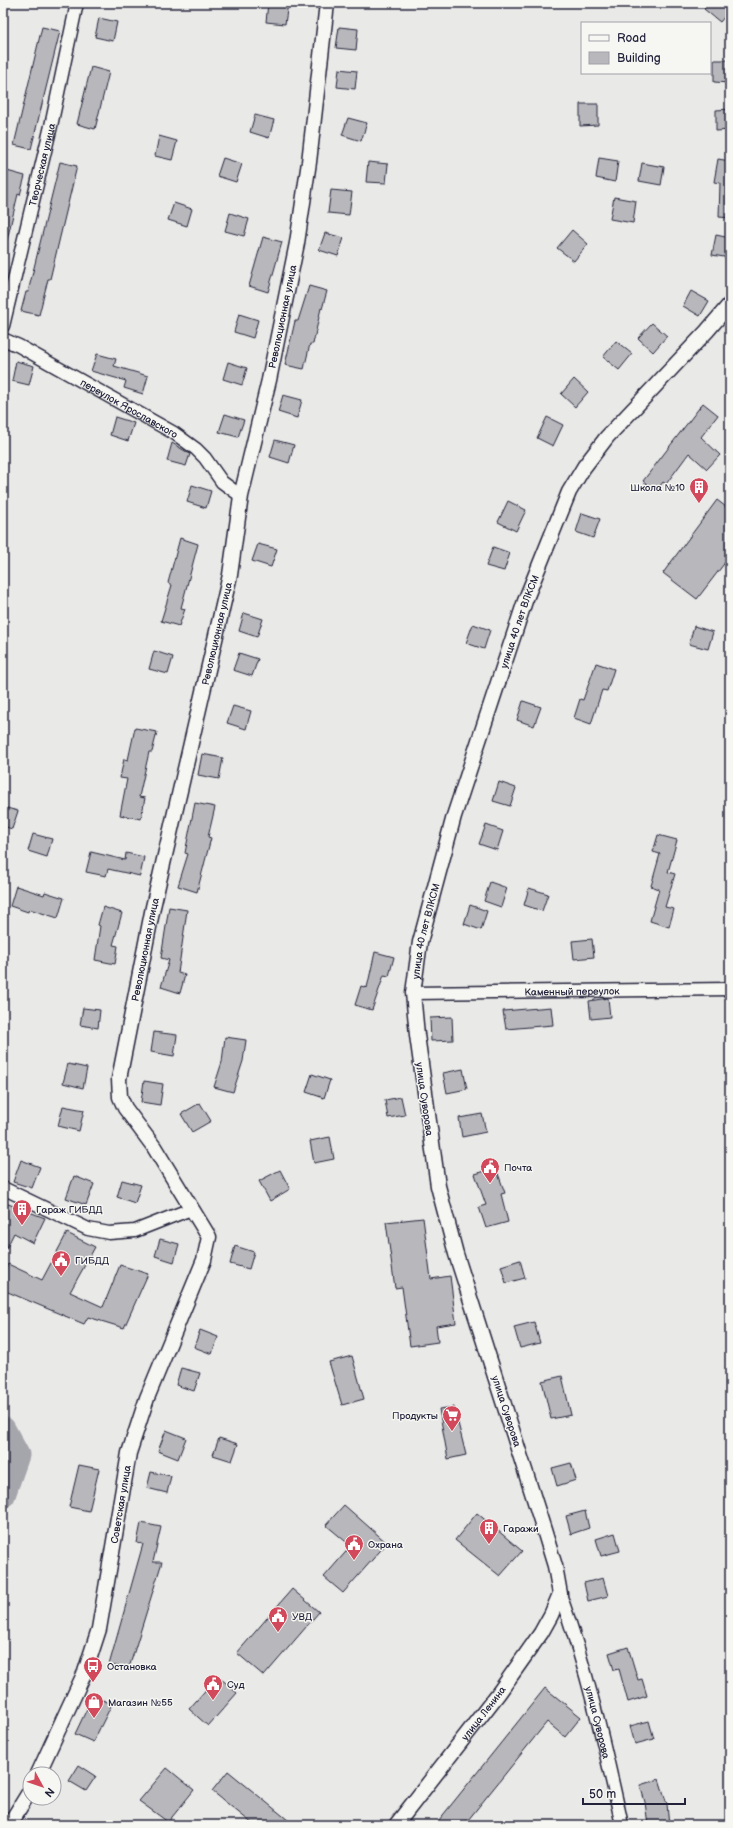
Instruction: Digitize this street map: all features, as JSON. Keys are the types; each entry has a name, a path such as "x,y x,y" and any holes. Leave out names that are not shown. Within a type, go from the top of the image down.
{"street":[{"name":"Творческая улица","path":"3,326 51,126 77,3"},
{"name":"Революционная улица","path":"209,1237 154,1147 125,1108 120,1097 119,1079 153,907 230,575 242,496 269,380 297,243 309,162 327,3"},
{"name":"улица 40 лет ВЛКСМ","path":"413,993 422,935 454,816 524,601 569,492 584,467 607,437 707,331 730,304"},
{"name":"переулок Ярославского","path":"3,339 19,346 174,434 196,449 205,458 222,482 242,496"},
{"name":"Каменный переулок","path":"413,993 730,989"},
{"name":"улица Суворова","path":"413,993 416,1035 438,1186 456,1254 555,1566 560,1594 573,1632 603,1740 622,1825"},
{"path":"3,1188 88,1229 109,1233 136,1231 191,1209"},
{"name":"Советская улица","path":"42,1766 85,1672 99,1629 129,1453 148,1398 204,1260 209,1237"},
{"name":"улица Ленина","path":"396,1825 498,1694 541,1632 560,1594"},
{"path":"9,1825 22,1804"}],"building":[{"path":"268,3 288,3 285,24 266,22"},
{"path":"709,3 730,3 730,10 720,22 704,9"},
{"path":"99,18 117,22 113,41 95,37"},
{"path":"42,27 60,31 31,149 14,145"},
{"path":"339,27 358,29 356,50 336,48"},
{"path":"714,60 730,60 730,83 714,82"},
{"path":"91,67 109,72 95,129 77,124"},
{"path":"339,69 357,71 355,89 337,87"},
{"path":"580,104 598,104 598,125 580,126"},
{"path":"730,109 730,130 716,131 716,110"},
{"path":"255,115 274,120 269,138 250,132"},
{"path":"348,118 367,123 361,141 342,135"},
{"path":"159,136 177,141 172,160 155,156"},
{"path":"223,158 242,164 236,182 217,176"},
{"path":"599,158 618,161 615,182 596,178"},
{"path":"718,159 730,161 730,218 719,217 720,183 714,182"},
{"path":"60,162 77,166 50,279 48,279 39,315 21,311 26,292 28,292"},
{"path":"368,162 388,164 386,183 366,182"},
{"path":"642,163 664,167 661,185 639,181"},
{"path":"7,171 25,176 20,195 18,194 7,240 3,240 3,190"},
{"path":"331,190 352,192 349,215 328,213"},
{"path":"614,197 636,201 633,223 610,219"},
{"path":"174,203 192,209 187,226 168,220"},
{"path":"230,213 249,219 244,236 225,231"},
{"path":"572,230 588,244 574,261 557,248"},
{"path":"325,233 344,238 338,256 319,250"},
{"path":"716,235 730,238 730,258 712,255"},
{"path":"263,237 282,242 268,292 249,286"},
{"path":"309,286 327,291 322,309 321,308 313,344 310,344 304,369 285,365 295,321 298,321"},
{"path":"691,291 709,301 700,316 683,306"},
{"path":"239,314 258,320 253,338 234,332"},
{"path":"652,323 667,336 653,352 638,338"},
{"path":"616,341 632,354 619,370 603,357"},
{"path":"97,354 116,359 114,366 148,376 143,394 124,388 126,381 91,371"},
{"path":"16,361 34,366 29,385 12,381"},
{"path":"228,362 247,368 242,385 223,379"},
{"path":"574,379 588,392 575,407 561,394"},
{"path":"283,395 302,400 297,418 278,412"},
{"path":"703,403 718,415 701,437 720,455 707,469 689,453 666,484 663,482 656,491 643,481"},
{"path":"225,414 244,420 238,437 219,432"},
{"path":"115,417 134,423 128,441 110,435"},
{"path":"547,417 563,425 553,446 537,438"},
{"path":"275,440 294,445 289,463 270,457"},
{"path":"172,443 190,454 186,466 167,461"},
{"path":"192,485 211,491 206,508 187,502"},
{"path":"717,500 730,510 730,556 697,599 663,573"},
{"path":"508,501 526,510 516,531 498,522"},
{"path":"582,513 600,519 593,538 576,532"},
{"path":"180,538 198,544 181,608 185,609 179,626 161,621 172,585 168,583"},
{"path":"258,544 277,549 271,567 252,561"},
{"path":"493,547 510,553 504,571 486,566"},
{"path":"244,613 263,619 257,637 239,631"},
{"path":"473,624 490,630 484,649 466,643"},
{"path":"694,626 713,632 708,649 689,644"},
{"path":"154,651 173,657 168,674 149,669"},
{"path":"239,653 258,659 252,676 233,670"},
{"path":"596,663 614,669 607,691 602,690 591,724 574,718 580,699 583,700"},
{"path":"523,701 541,707 534,726 517,720"},
{"path":"233,706 251,711 246,729 227,723"},
{"path":"135,728 157,732 152,752 149,752 139,797 145,798 141,819 120,815 127,779 120,778 124,759 128,760"},
{"path":"202,754 223,758 219,779 198,775"},
{"path":"499,782 516,788 510,806 493,801"},
{"path":"195,803 215,807 208,837 211,838 197,892 178,886 188,854 185,853"},
{"path":"3,807 18,811 12,829 3,826"},
{"path":"486,825 503,831 497,850 479,844"},
{"path":"33,834 52,839 47,857 28,851"},
{"path":"658,835 677,840 668,872 675,874 665,907 674,909 669,927 650,921 659,889 651,886 660,854 653,852"},
{"path":"91,852 125,860 126,853 144,857 140,876 108,869 106,876 86,872"},
{"path":"490,882 507,888 501,907 484,901"},
{"path":"16,886 44,895 45,892 64,898 58,918 29,909 28,912 10,906"},
{"path":"529,888 548,894 542,911 524,905"},
{"path":"470,905 487,911 481,930 464,924"},
{"path":"103,907 122,913 113,945 118,946 115,964 95,960 100,926 98,925"},
{"path":"169,907 187,910 178,973 185,975 180,993 161,987 169,960 161,958"},
{"path":"592,939 594,957 574,959 572,941"},
{"path":"375,952 394,957 389,976 384,975 372,1010 355,1005 361,986 367,988"},
{"path":"608,998 610,1017 591,1019 589,1001"},
{"path":"551,1007 553,1025 506,1029 503,1011"},
{"path":"83,1008 100,1010 98,1028 80,1025"},
{"path":"452,1017 453,1040 431,1041 430,1018"},
{"path":"154,1032 177,1035 174,1056 151,1052"},
{"path":"225,1037 246,1040 243,1061 233,1092 214,1087 222,1062"},
{"path":"68,1064 87,1068 83,1088 63,1083"},
{"path":"463,1069 467,1089 447,1093 443,1073"},
{"path":"312,1074 330,1080 324,1098 306,1092"},
{"path":"144,1081 163,1084 160,1105 141,1102"},
{"path":"401,1097 405,1115 388,1118 385,1100"},
{"path":"200,1103 211,1121 192,1132 181,1114"},
{"path":"63,1106 84,1110 79,1131 58,1126"},
{"path":"482,1114 486,1132 462,1137 459,1118"},
{"path":"330,1137 334,1159 314,1163 310,1141"},
{"path":"21,1160 40,1167 32,1188 13,1182"},
{"path":"496,1168 505,1193 501,1194 508,1222 486,1228 479,1207 486,1205 475,1174"},
{"path":"280,1170 290,1189 270,1201 259,1181"},
{"path":"74,1176 94,1184 86,1205 66,1198"},
{"path":"122,1180 141,1185 135,1203 117,1197"},
{"name":"Гараж ГИБДД","path":"3,1202 45,1218 33,1243 14,1233 3,1255"},
{"path":"423,1218 431,1279 450,1276 456,1323 436,1326 438,1342 410,1346 402,1287 395,1288 386,1222"},
{"name":"ГИБДД","path":"67,1233 95,1247 70,1292 103,1307 120,1265 148,1274 124,1328 88,1317 84,1324 3,1290 3,1273 8,1264 42,1280"},
{"path":"160,1239 179,1244 174,1262 155,1256"},
{"path":"235,1246 254,1252 249,1269 230,1264"},
{"path":"520,1260 525,1278 506,1283 501,1266"},
{"path":"534,1322 540,1343 520,1348 514,1327"},
{"path":"200,1330 218,1337 212,1354 194,1347"},
{"path":"352,1356 364,1399 342,1405 329,1362"},
{"path":"181,1368 200,1373 194,1391 176,1385"},
{"path":"562,1376 571,1415 551,1419 542,1381"},
{"name":"Продукты","path":"454,1407 466,1455 448,1459 439,1409"},
{"path":"166,1430 186,1438 178,1459 158,1451"},
{"path":"219,1438 238,1444 232,1461 213,1455"},
{"path":"571,1463 576,1480 557,1486 552,1468"},
{"path":"79,1465 99,1469 89,1511 69,1507"},
{"path":"151,1472 171,1476 167,1493 147,1488"},
{"name":"Охрана","path":"344,1505 387,1543 343,1593 324,1577 351,1546 326,1525"},
{"path":"585,1511 589,1528 571,1534 566,1516"},
{"name":"Гаражи","path":"477,1513 522,1551 500,1576 455,1540"},
{"path":"141,1523 161,1527 153,1562 162,1562 129,1668 109,1665 143,1544 137,1543"},
{"path":"615,1533 620,1551 601,1556 596,1539"},
{"path":"603,1578 608,1596 588,1601 584,1583"},
{"name":"УВД","path":"292,1589 319,1612 264,1676 237,1653"},
{"path":"628,1647 638,1680 642,1679 647,1696 628,1702 619,1669 614,1670 609,1653"},
{"name":"Суд","path":"218,1676 237,1693 208,1726 189,1709"},
{"path":"545,1688 581,1717 565,1737 547,1722 464,1825 435,1825"},
{"name":"Магазин №55","path":"93,1696 112,1704 93,1742 75,1734"},
{"path":"649,1721 654,1739 635,1744 630,1726"},
{"path":"79,1765 96,1776 86,1791 69,1781"},
{"path":"167,1768 194,1790 168,1822 139,1801"},
{"path":"228,1771 294,1825 254,1825 212,1791"},
{"path":"659,1779 667,1804 669,1825 648,1825 645,1802 640,1785"}],"waterway":[{"path":"3,1429 17,1455 3,1495"}],"place":[{"name":"Школа №10","path":"699,504"},
{"name":"Почта","path":"490,1184"},
{"name":"Гараж ГИБДД","path":"22,1226"},
{"name":"ГИБДД","path":"61,1277"},
{"name":"Продукты","path":"452,1432"},
{"name":"Гаражи","path":"489,1545"},
{"name":"Охрана","path":"354,1561"},
{"name":"УВД","path":"278,1633"},
{"name":"Остановка","path":"93,1683"},
{"name":"Суд","path":"213,1701"},
{"name":"Магазин №55","path":"94,1719"}]}
